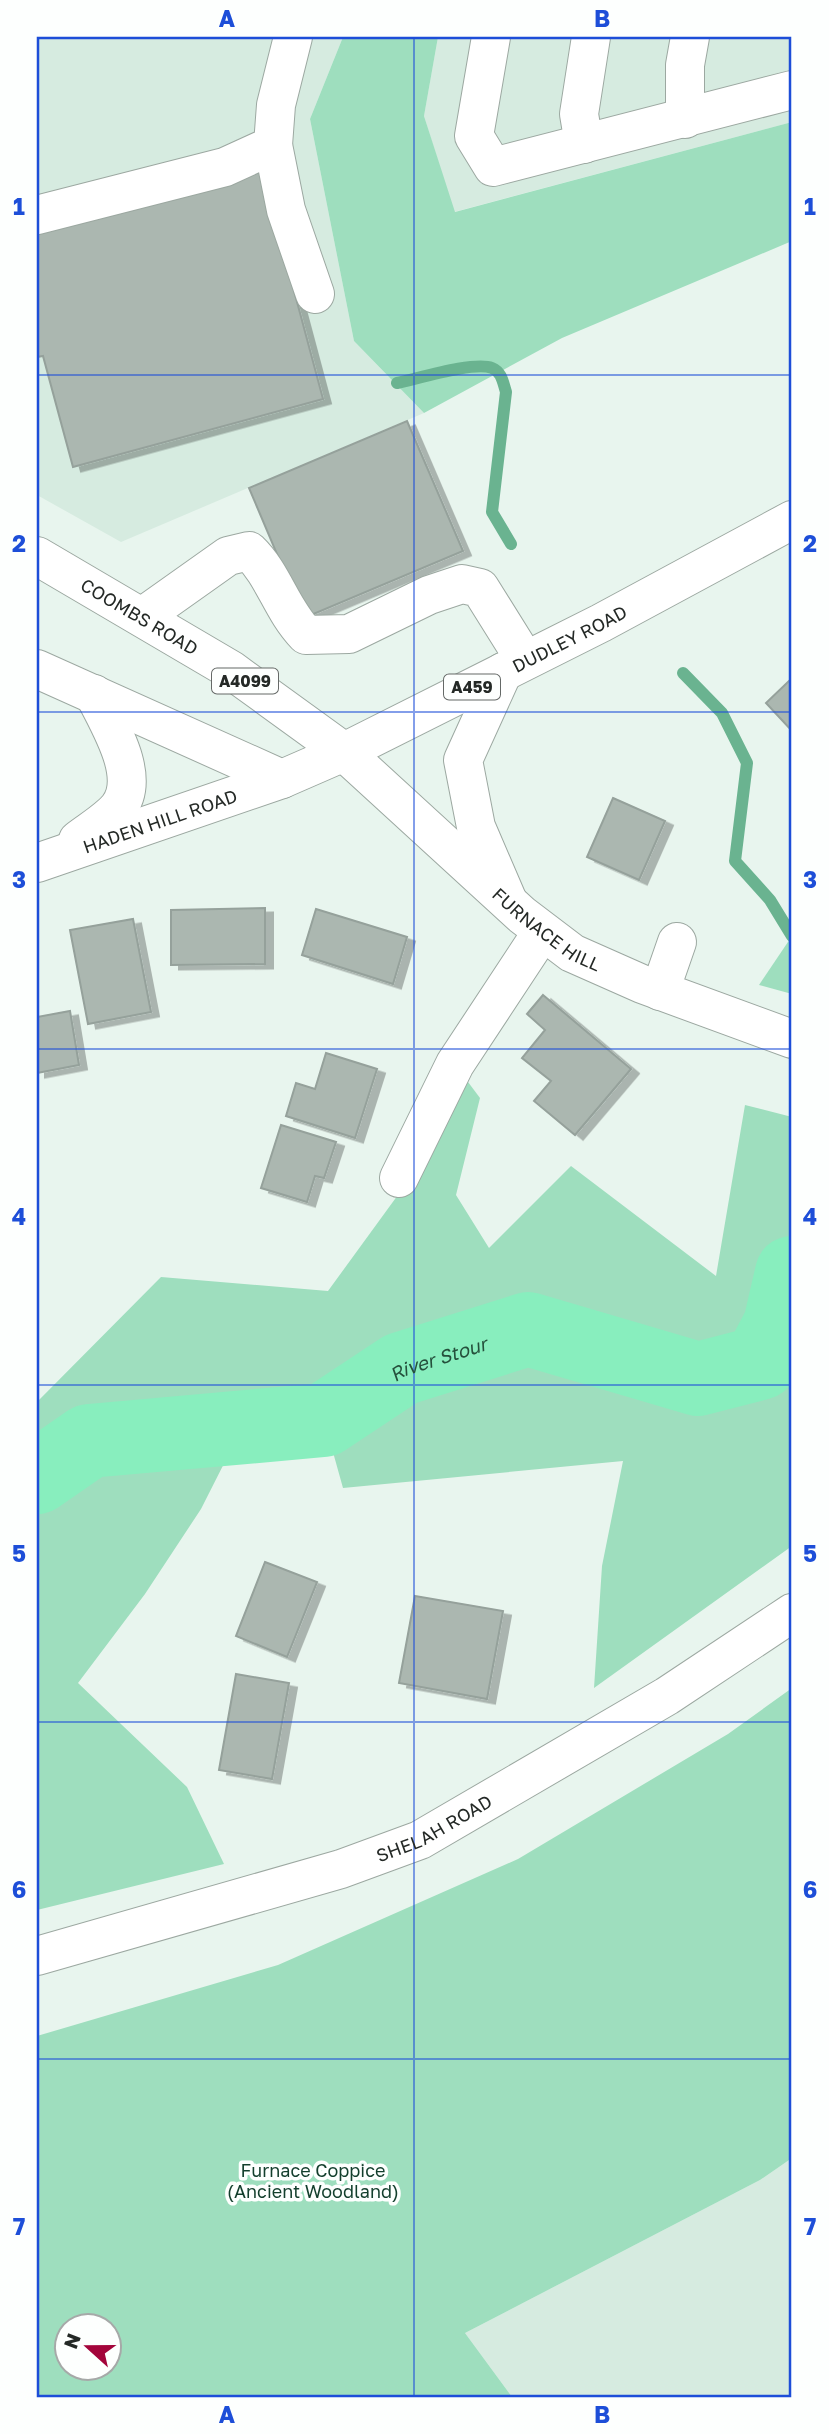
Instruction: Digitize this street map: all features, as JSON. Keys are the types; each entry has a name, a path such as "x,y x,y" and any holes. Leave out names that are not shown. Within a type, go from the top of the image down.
{"main road":[{"path":"293,37 276,105 274,145 286,210 315,294"},
{"path":"491,37 474,136 493,167 792,90"},
{"path":"584,144 579,114 591,37"},
{"path":"685,119 685,65 690,37"},
{"path":"37,215 225,166 274,145"},
{"name":"DUDLEY ROAD","path":"344,752 792,520"},
{"path":"142,617 228,556 249,551 265,566 290,618 306,635 349,634 419,600 462,584 480,588 514,666 463,760 476,827 507,900"},
{"name":"COOMBS ROAD","path":"37,556 231,670 344,752"},
{"path":"37,669 282,779"},
{"path":"47,860 119,807 126,781 123,752 94,694"},
{"name":"A459","path":"282,779 344,752"},
{"name":"FURNACE HILL","path":"344,752 399,806 542,932 572,953 660,991 785,1037"},
{"name":"HADEN HILL ROAD","path":"47,860 282,779"},
{"path":"399,1178 455,1064 542,932"},
{"path":"660,991 677,942"},
{"name":"SHELAH ROAD","path":"37,1956 341,1869 419,1840 667,1696 792,1613"}],"shaded area":[{"path":"37,37 343,37 310,119 354,341 424,413 121,542 37,495"},
{"path":"438,37 792,37 792,122 454,212 424,116"},
{"path":"792,2158 792,2397 512,2397 465,2333 760,2180"}],"green space":[{"path":"343,37 438,37 424,116 455,212 792,122 792,241 562,338 424,413 354,341 310,119"},
{"path":"792,936 792,994 759,985"},
{"path":"465,1078 480,1098 456,1195 489,1248 571,1166 716,1276 745,1105 792,1117 792,1546 594,1688 602,1566 623,1461 343,1488 324,1420 242,1428 201,1509 145,1594 78,1683 187,1787 224,1864 37,1910 37,1402 161,1277 328,1291 403,1188"},
{"name":"Furnace Coppice (Ancient Woodland)","path":"792,1688 792,2158 760,2180 465,2333 512,2397 37,2397 37,2036 278,1965 518,1859 728,1734"}],"building":[{"path":"262,171 323,399 73,467 43,356 37,357 37,232"},
{"path":"407,421 463,551 304,618 249,488"},
{"path":"792,678 792,731 766,703"},
{"path":"613,798 665,821 639,880 587,857"},
{"path":"265,908 265,964 171,965 171,910"},
{"path":"316,909 407,937 393,984 302,955"},
{"path":"133,919 151,1012 88,1024 70,930"},
{"path":"543,995 631,1069 575,1135 534,1101 551,1081 522,1058 545,1030 527,1014"},
{"path":"70,1011 79,1065 37,1073 37,1017"},
{"path":"326,1053 377,1069 355,1138 286,1116 296,1083 315,1089"},
{"path":"281,1125 336,1142 324,1178 315,1176 307,1202 261,1188"},
{"path":"265,1562 317,1582 287,1657 236,1636"},
{"path":"415,1596 503,1611 487,1699 399,1683"},
{"path":"236,1674 289,1683 272,1779 219,1770"}],"waterway":[{"path":"397,383 445,371 484,366 492,368 500,375 506,392 492,512 511,544"},
{"path":"683,673 722,713 747,763 735,861 770,900 792,936"},
{"name":"River Stour","path":"37,1477 89,1441 324,1420 401,1369 528,1329 698,1379 760,1363 780,1325 792,1273"}]}
